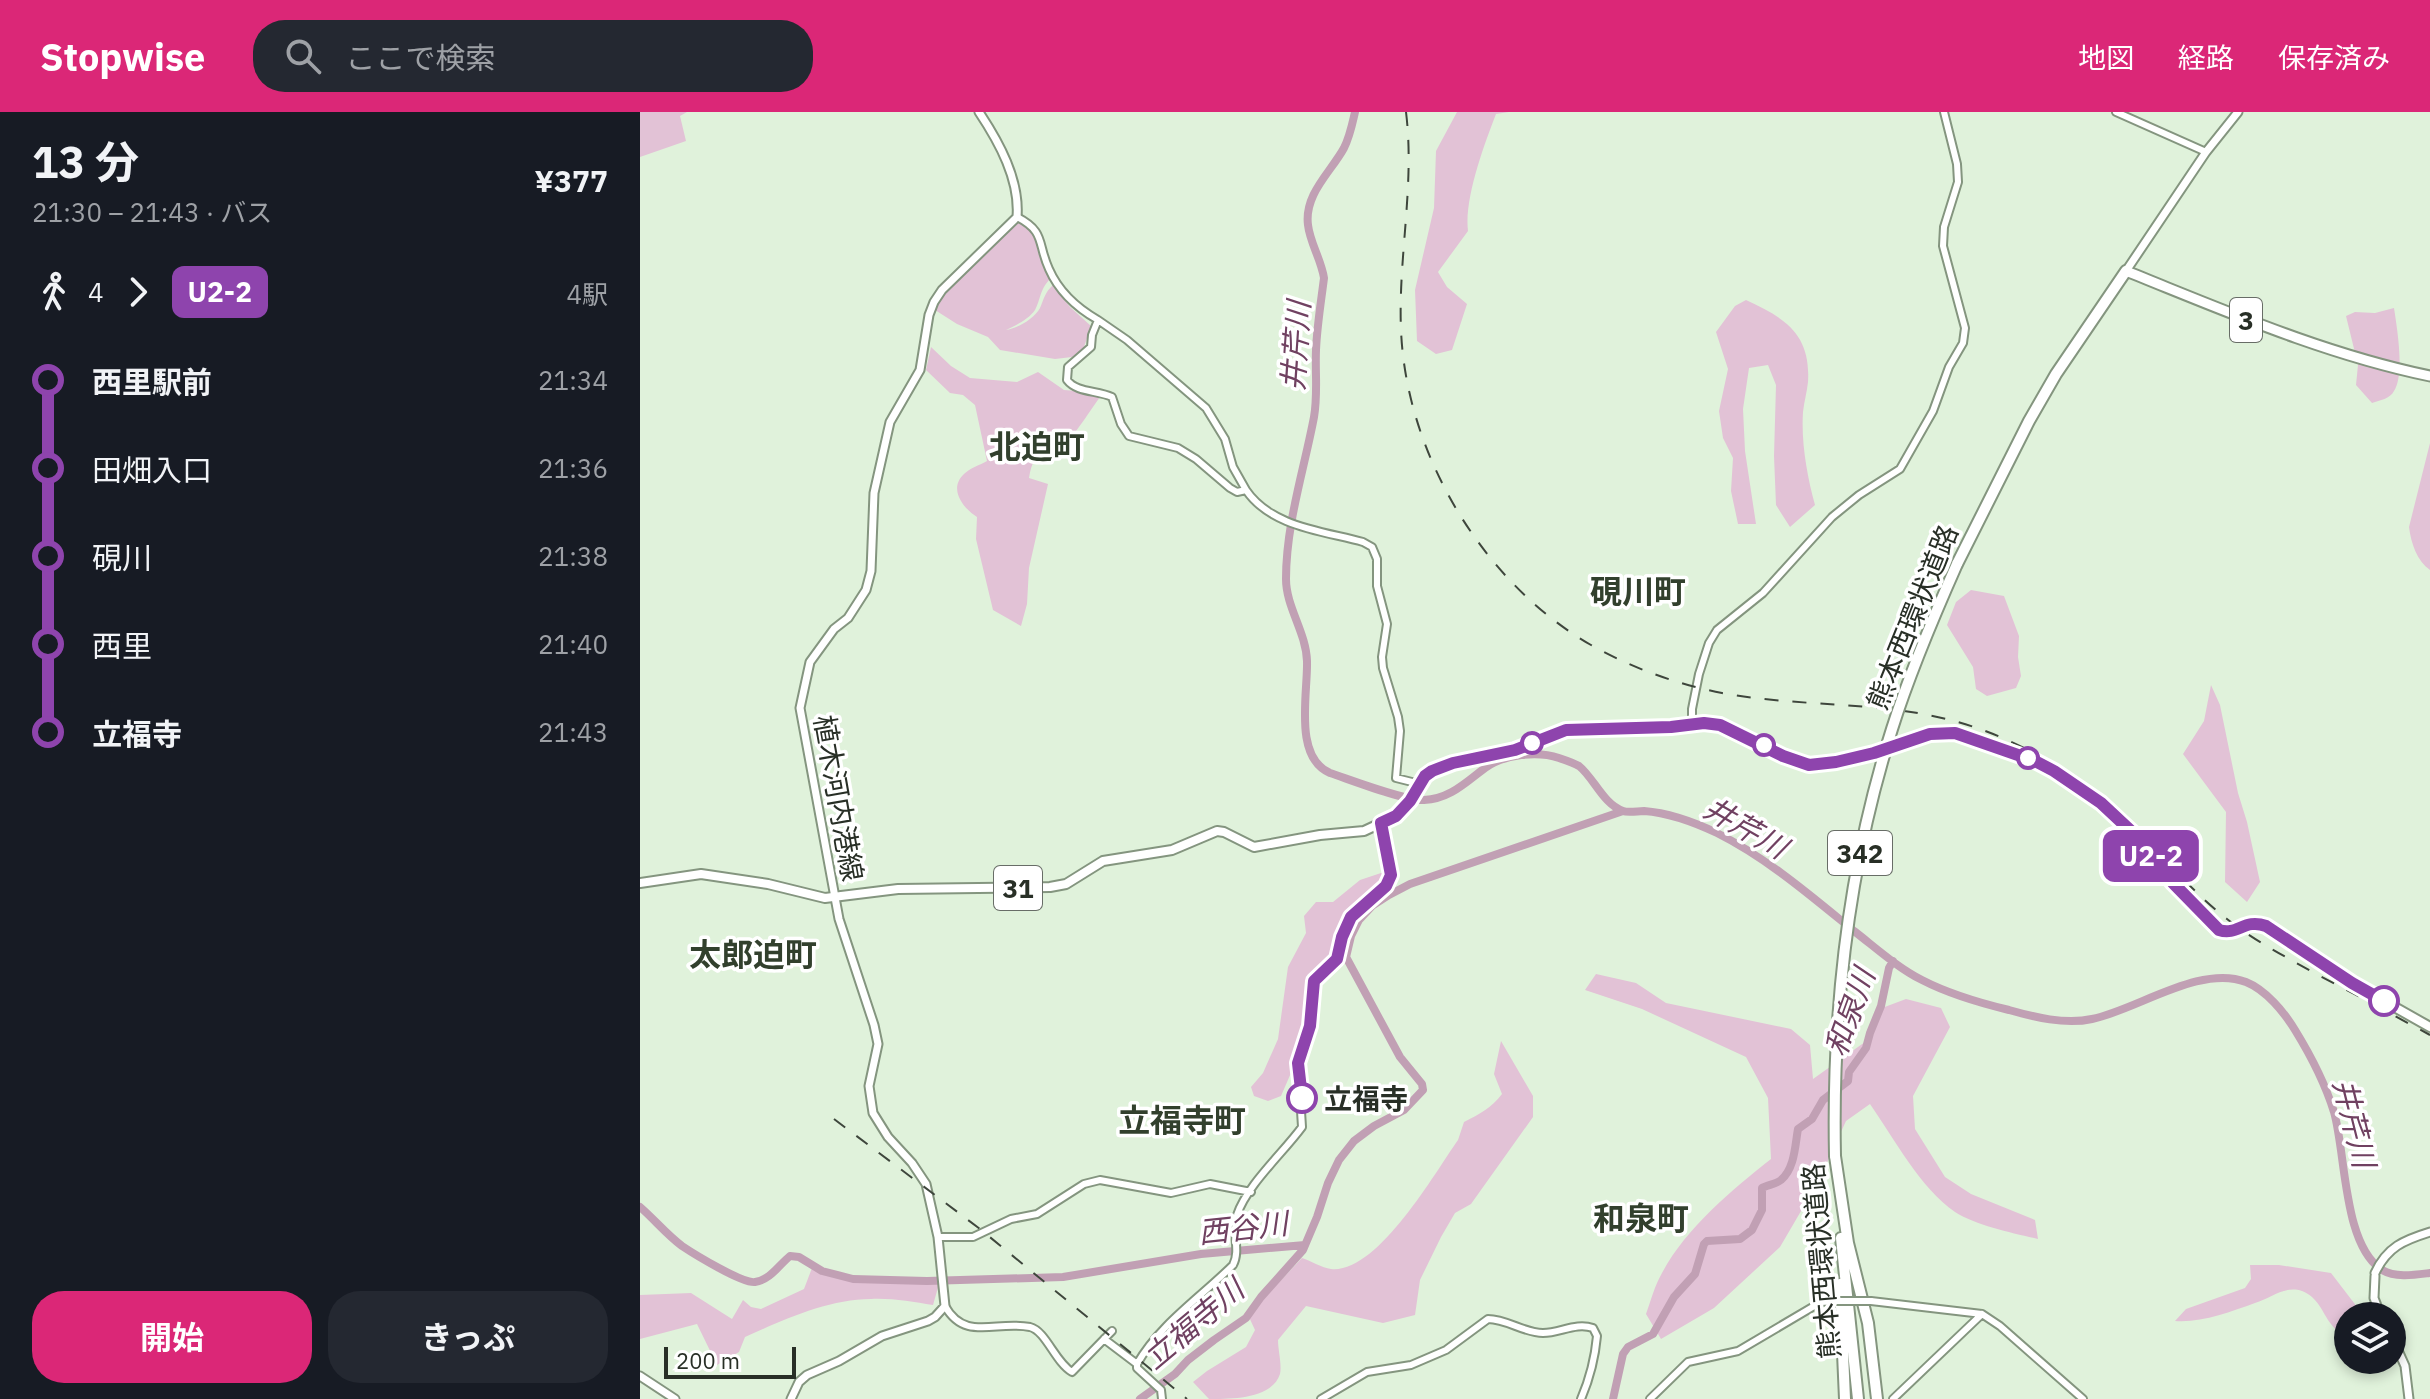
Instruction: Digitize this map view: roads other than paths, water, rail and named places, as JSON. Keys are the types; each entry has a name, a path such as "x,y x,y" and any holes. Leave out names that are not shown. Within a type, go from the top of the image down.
{"highway":[{"name":"3","path":"2126,271 2270,330 2369,362 2430,376"},
{"name":"熊本西環状道路","path":"1858,1399 1835,1156 1834,1057 1850,901 1862,841 1892,729 1923,642 1957,564 2042,397 2126,271"},
{"path":"1835,1156 1848,1243 1868,1323 1877,1399"},
{"path":"1841,1238 1840,1313 1845,1399"}],"main road":[{"path":"979,112 1001,150 1015,186 1017,217"},
{"name":"342","path":"2126,271 2206,152 2238,112"},
{"name":"植木河内港線","path":"945,1306 938,1237 926,1184 873,1113 869,1086 878,1044 839,919 800,708 810,662 834,629 848,618 866,590 871,571 874,493 890,422 920,370 934,302 942,290 1017,217"},
{"name":"31","path":"640,883 701,874 768,884 816,897 898,889 1050,887 1066,884 1103,861 1172,850 1217,831 1254,847 1364,831 1396,816 1425,776 1440,767 1515,750 1566,730 1720,725 1783,756 1809,765 1874,753 1939,733 1963,734 2054,771 2101,803 2132,832 2173,883 2223,932 2250,923 2261,924 2352,983 2430,1027"},
{"path":"2376,1302 2376,1273 2385,1255 2398,1244 2430,1232"},
{"path":"791,1399 799,1382 807,1375 882,1336 928,1321 945,1306"},
{"path":"2406,1374 2409,1399"},
{"path":"640,1376 675,1399"}],"street":[{"path":"1692,724 1699,674 1709,643 1717,630 1763,593 1832,517 1859,495 1900,469 1933,411 1949,367 1963,343 1965,328 1943,246 1944,227 1958,182 1957,164 1944,112"},
{"path":"2116,112 2206,152"},
{"path":"1017,217 1033,226 1048,268 1063,291 1081,310 1127,340 1206,408 1225,439 1233,467 1253,500 1284,521 1363,542 1375,552 1377,586 1387,624 1383,668 1400,731 1396,778 1420,784"},
{"path":"1098,320 1091,347 1068,367 1066,375 1069,383 1112,397 1129,436 1169,444 1196,459 1230,488 1237,492 1246,490"},
{"path":"1137,1364 1154,1341 1233,1265 1237,1256 1236,1216 1267,1168 1302,1127 1298,1063 1310,1026 1314,981 1337,959 1351,917 1390,879 1381,823"},
{"path":"938,1237 973,1237 1011,1219 1037,1214 1092,1181 1171,1193 1210,1184 1251,1192"},
{"path":"1650,1399 1688,1362 1738,1351 1821,1302 1836,1301 1871,1301 1982,1314 2000,1326 2083,1399"},
{"path":"945,1306 955,1321 971,1327 1034,1328 1059,1363 1072,1372 1112,1331"},
{"path":"1893,1399 1982,1314"},
{"path":"1321,1399 1367,1372 1411,1365 1446,1350 1488,1319 1538,1333 1582,1326 1593,1328 1597,1336 1595,1352 1581,1399"},
{"path":"1104,1339 1137,1364 1137,1368 1161,1390 1162,1399"}],"waterway":[{"name":"井芹川","path":"1355,112 1346,144 1314,193 1308,214 1309,232 1324,278 1317,341 1315,408 1292,518 1287,558 1287,589 1306,650 1307,739 1318,765 1330,773 1378,790 1424,800 1442,797 1493,763 1511,757 1541,755 1567,761 1579,766 1616,808 1625,812 1654,812 1700,825 1753,854 1913,975 1965,998 2029,1015 2060,1021 2082,1021 2110,1014 2189,983 2228,978 2246,982 2267,996 2286,1016 2322,1080 2338,1130 2353,1220 2369,1258 2382,1270 2393,1274 2430,1273"},
{"name":"西谷川","path":"1140,1399 1246,1318 1303,1250 1339,1160 1354,1141 1404,1110 1423,1090 1422,1084 1400,1057 1346,957 1359,920 1372,906 1410,884 1623,811"},
{"name":"和泉川","path":"1613,1399 1623,1354 1628,1347 1653,1334 1674,1297 1695,1274 1704,1244 1707,1241 1740,1239 1752,1230 1762,1210 1762,1188 1777,1183 1789,1169 1798,1129 1812,1119 1823,1100 1848,1081 1849,1072 1866,1048 1893,961"},
{"name":"西谷川","path":"640,1207 682,1246 730,1274 755,1282 770,1275 790,1256 799,1257 822,1271 853,1279 927,1281 1063,1277 1201,1254 1305,1245"}],"railway":[{"path":"1406,112 1409,167 1401,303 1406,377 1418,423 1435,468 1457,511 1485,551 1516,587 1552,619 1591,645 1671,680 1758,698 1899,710 1934,716 1969,725 2020,746 2063,770 2102,799 2212,907 2238,927 2284,956 2430,1035"},
{"path":"834,1119 980,1229 1187,1399"}],"place":[{"name":"立福寺","path":"1302,1098"}],"district":[{"name":"北迫町","path":"1037,446"},
{"name":"硯川町","path":"1638,591"},
{"name":"太郎迫町","path":"753,954"},
{"name":"立福寺町","path":"1182,1120"},
{"name":"和泉町","path":"1641,1218"}],"water label":[{"name":"立福寺川","path":"1193,1323"}]}
